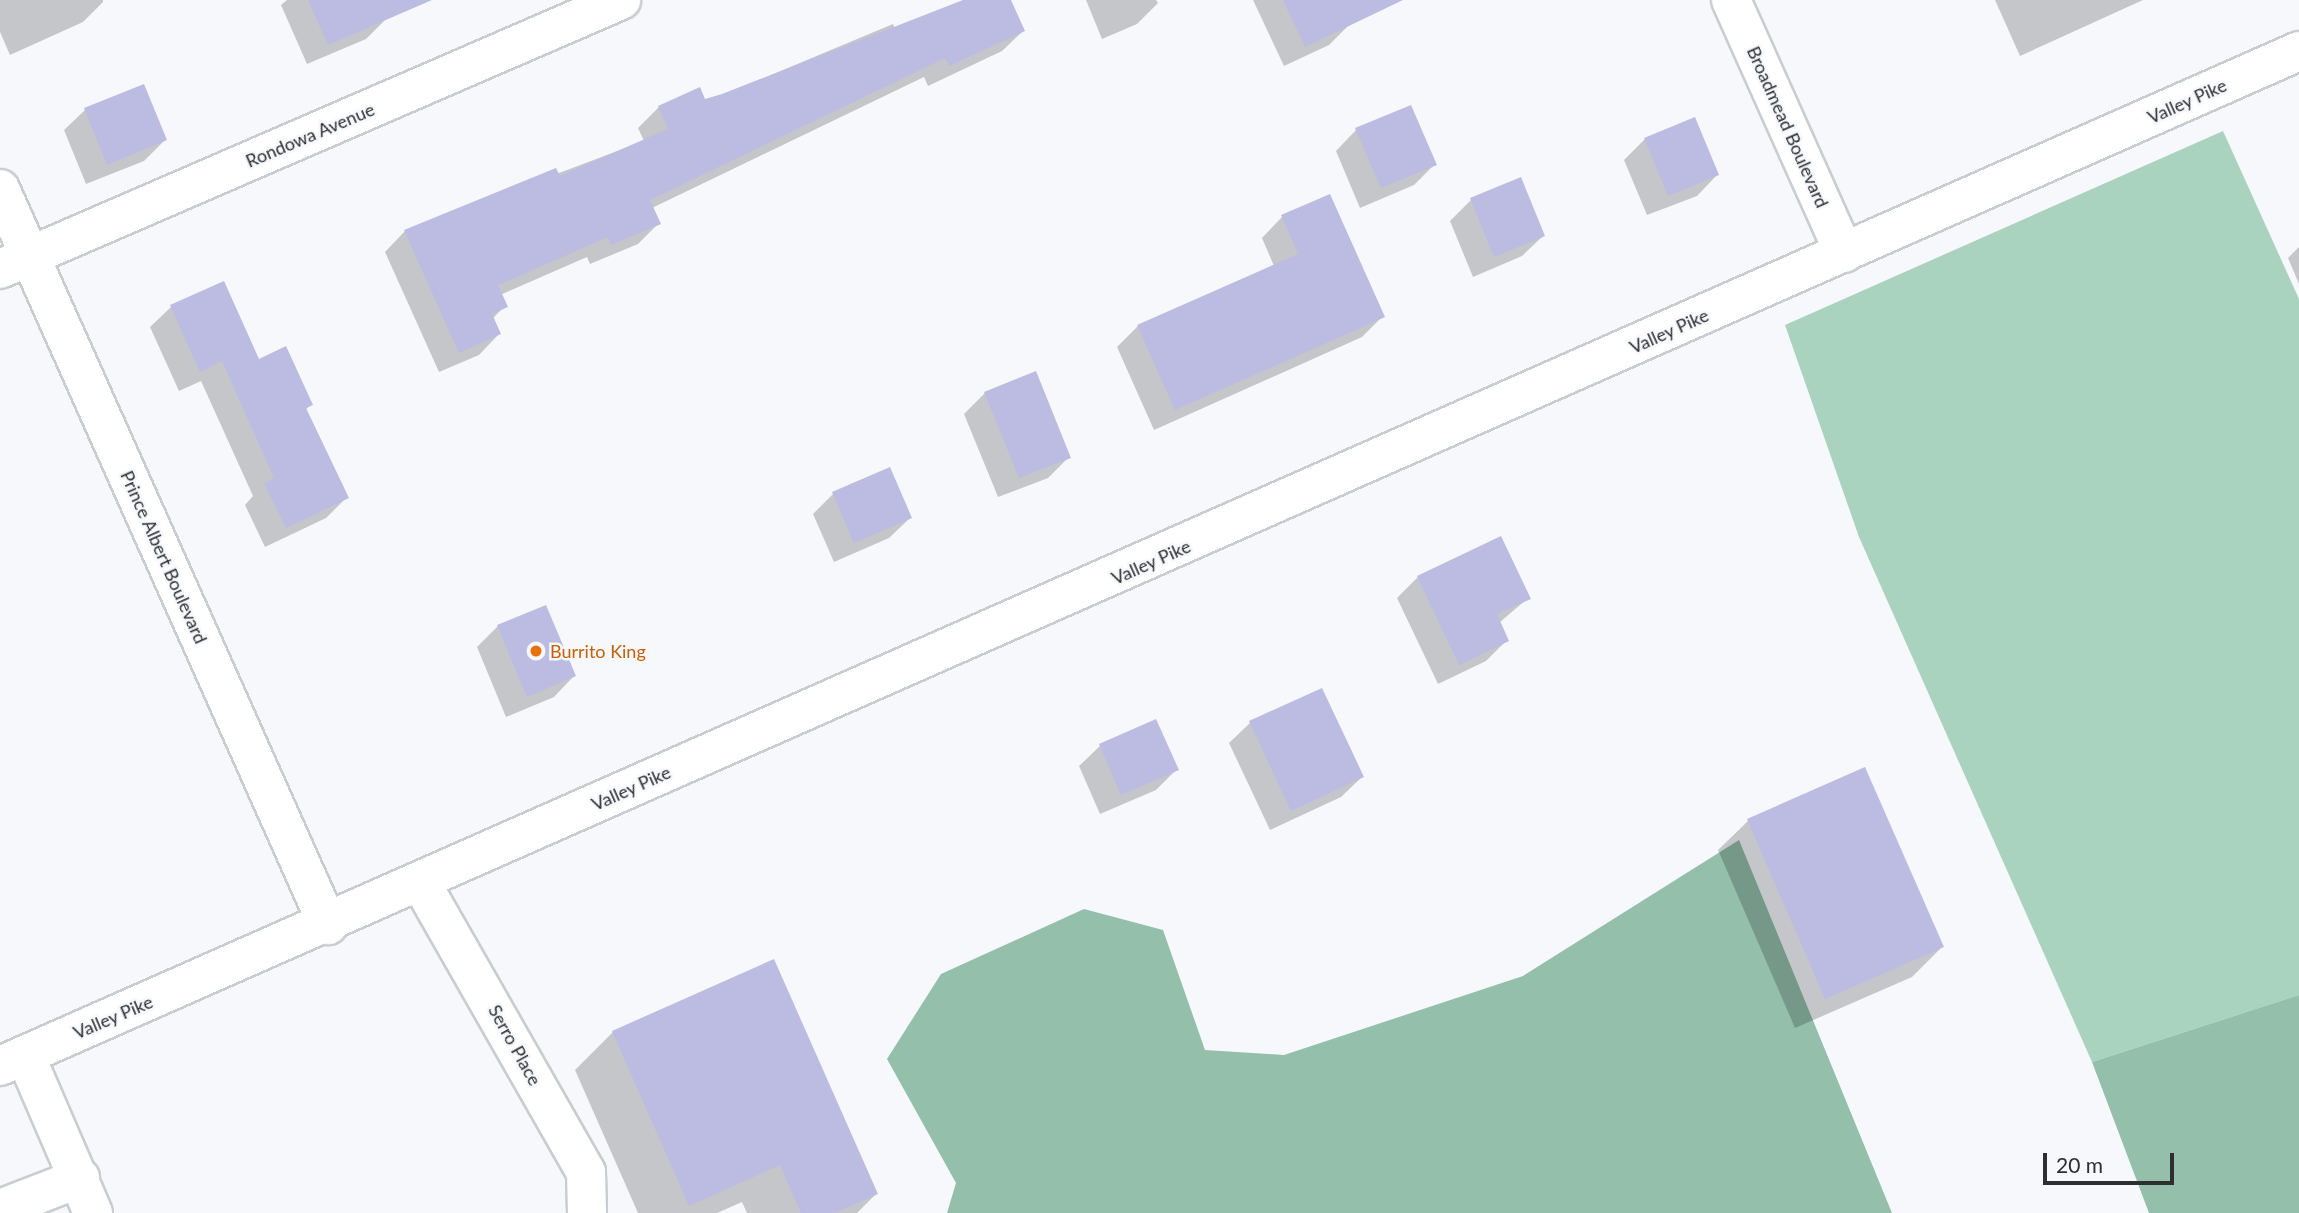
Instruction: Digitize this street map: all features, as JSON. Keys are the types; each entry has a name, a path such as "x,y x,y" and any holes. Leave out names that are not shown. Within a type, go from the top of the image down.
{"street":[{"name":"Rondowa Avenue","path":"15,263 621,0"},
{"name":"Broadmead Boulevard","path":"1731,0 1844,253"},
{"name":"Valley Pike","path":"13,1060 328,925 2299,51"},
{"name":"Prince Albert Boulevard","path":"0,189 15,263 328,925"},
{"name":"Serro Place","path":"421,883 586,1172 587,1213"},
{"path":"0,1209 86,1196 13,1060"}],"green space":[{"path":"2223,131 2299,299 2299,995 2092,1062 1859,537 1785,325"},
{"path":"1739,840 1892,1213 947,1213 956,1183 887,1059 941,974 1084,909 1163,930 1205,1050 1284,1055 1523,976"},
{"path":"2299,995 2299,1213 2149,1213 2092,1062"}],"building":[{"path":"308,0 432,0 328,45"},
{"path":"963,0 1011,0 1025,31 949,66 945,58 650,200 661,224 611,245 608,237 498,285 508,307 492,314 501,334 459,353 404,230 556,168 560,176 668,129 658,106 700,87 705,99 722,94"},
{"path":"1283,0 1403,0 1305,47"},
{"path":"144,84 167,140 107,165 84,108"},
{"path":"1411,105 1437,165 1381,188 1355,128"},
{"path":"1695,117 1719,175 1668,196 1644,138"},
{"path":"1521,177 1545,236 1494,257 1470,198"},
{"path":"1330,194 1385,317 1175,410 1137,325 1298,254 1281,215"},
{"path":"224,281 259,359 286,346 313,405 306,408 349,498 286,528 264,483 274,478 222,361 200,372 170,305"},
{"path":"1036,371 1071,458 1019,478 984,392"},
{"path":"890,467 912,518 854,543 832,492"},
{"path":"1501,536 1531,599 1497,614 1509,641 1459,665 1417,576"},
{"name":"Burrito King","path":"546,605 576,676 527,697 497,625"},
{"path":"1322,688 1364,777 1291,811 1249,721"},
{"path":"1156,719 1179,770 1121,795 1099,744"},
{"path":"1865,767 1944,947 1825,999 1747,819"},
{"path":"774,959 878,1194 834,1213 801,1213 780,1165 689,1206 612,1031"}],"place":[{"name":"Burrito King","path":"536,651"}]}
